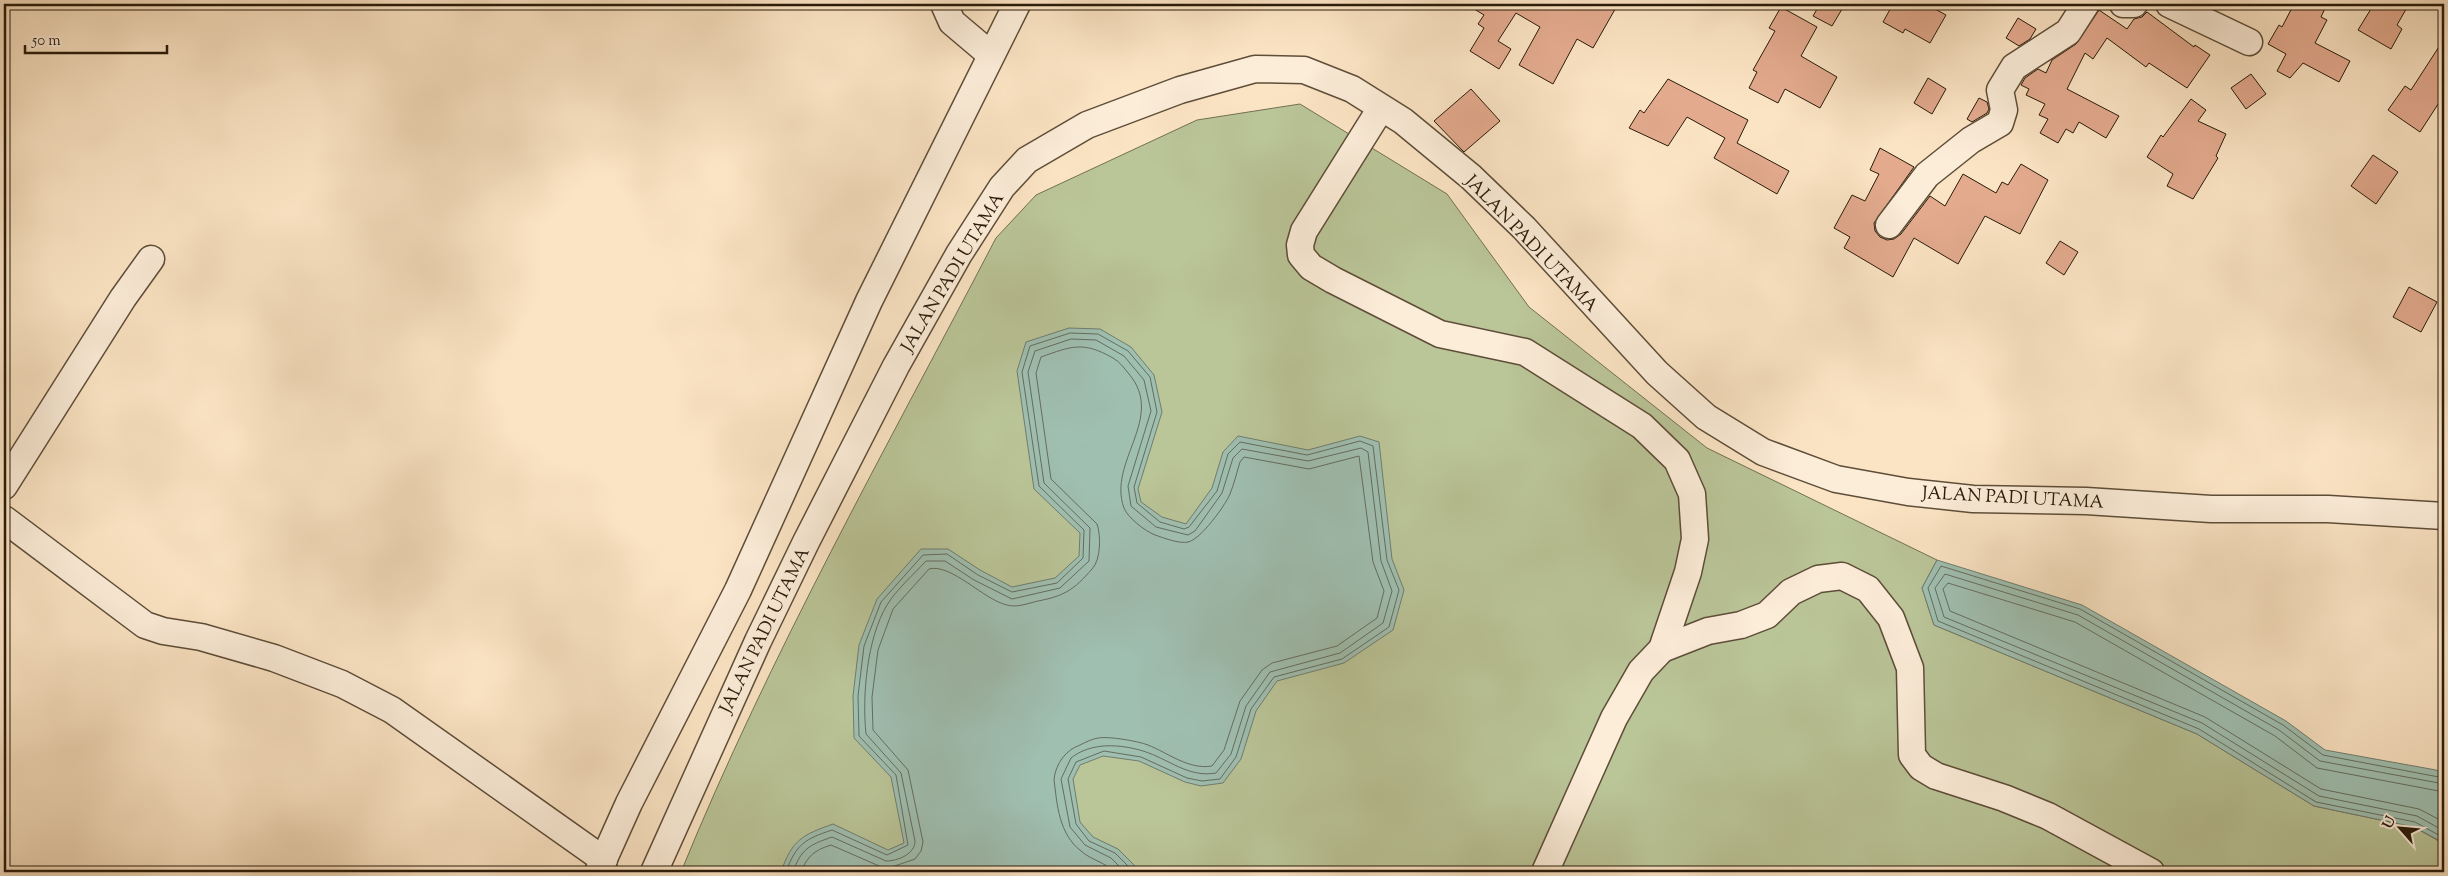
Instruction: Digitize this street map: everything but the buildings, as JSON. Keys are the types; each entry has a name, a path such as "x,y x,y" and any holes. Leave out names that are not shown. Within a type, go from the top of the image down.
{"street":[{"path":"944,4 952,22 991,55"},
{"path":"4,519 146,625 163,632 201,636 274,658 342,684 392,710 601,866 628,803 738,590 869,301 1017,4"},
{"path":"1889,226 1927,174 1971,140 2000,123 2004,110 2000,90 2014,67 2068,32 2086,4"},
{"path":"2123,4 2134,4"},
{"path":"2169,4 2249,42"},
{"name":"JALAN PADI UTAMA","path":"654,872 758,641 896,366 959,254 1002,187 1027,160 1087,126 1180,90 1255,69 1304,70 1352,89 1403,121 1471,177 1524,228 1657,373 1706,417 1764,452 1836,480 1908,492 1973,499 2086,501 2211,509 2328,509 2444,516"},
{"path":"1381,108 1304,231 1300,245 1301,255 1311,267 1333,280 1440,334 1525,352 1642,426 1677,460 1692,494 1694,539 1688,572 1662,649"},
{"path":"4,486 123,298 151,259"},
{"path":"1545,872 1614,718 1641,671 1662,649 1708,631 1741,625 1767,615 1791,592 1818,579 1842,576 1868,589 1891,618 1910,668 1912,754 1920,767 1936,776 2004,798 2048,816 2151,872"}],"green space":[{"path":"1300,104 1447,194 1529,307 1707,448 1937,560 1922,588 1934,625 2197,734 2314,806 2414,827 2444,844 2444,872 681,872 752,710 791,631 996,238 1036,195 1197,120"}],"water":[{"path":"1069,328 1100,329 1131,347 1154,375 1162,412 1138,489 1141,502 1162,517 1186,524 1212,488 1223,452 1238,436 1308,450 1360,436 1379,442 1392,559 1404,590 1393,630 1344,663 1277,681 1256,711 1241,759 1223,783 1201,786 1185,782 1139,761 1103,756 1080,765 1073,779 1080,822 1093,837 1118,849 1141,872 781,872 789,853 800,840 813,832 833,824 888,850 904,843 891,777 854,738 853,696 859,645 877,599 921,549 948,549 980,570 1012,587 1055,578 1079,556 1080,533 1034,489 1017,371 1026,342"},
{"path":"1937,560 2082,605 2286,721 2325,750 2436,770 2444,774 2444,843 2414,827 2314,806 2197,734 1934,625 1922,588"}]}
